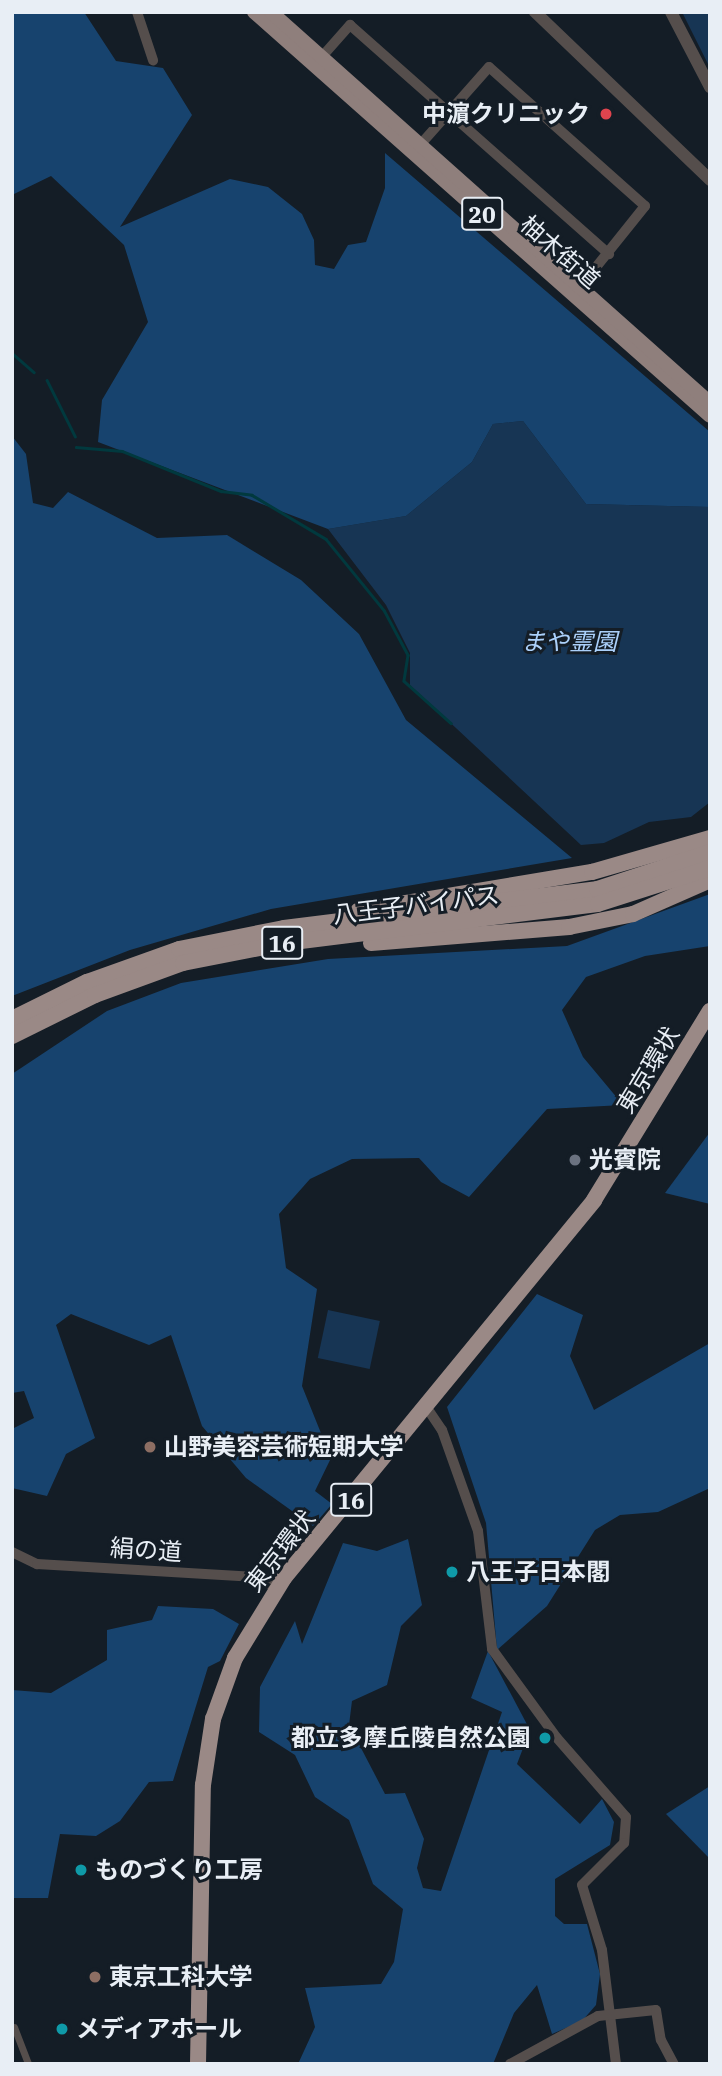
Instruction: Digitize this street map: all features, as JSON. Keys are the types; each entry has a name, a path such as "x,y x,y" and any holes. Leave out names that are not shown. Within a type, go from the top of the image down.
{"highway":[{"name":"16","path":"301,926 405,899 619,866 710,838"},
{"name":"八王子バイパス","path":"12,1036 139,977 285,943 567,902 710,852"},
{"name":"八王子バイパス","path":"12,1019 134,963 301,926 628,897 710,868"},
{"name":"16","path":"285,943 471,938 569,928 633,914 710,880"},
{"name":"東京環状","path":"198,2064 207,1746 234,1658 277,1588 427,1408 594,1200 710,1011"}],"main road":[{"name":"柚木街道","path":"254,12 420,145 710,416"},
{"name":"柚木街道","path":"271,12 318,61 577,291 710,403"},
{"name":"20","path":"693,386 710,396"}],"street":[{"path":"137,12 153,60"},
{"path":"535,12 710,180"},
{"path":"671,12 710,87"},
{"path":"318,61 350,25 610,254"},
{"path":"420,145 489,67 645,206 610,254 577,291"},
{"path":"427,1408 442,1430 478,1531 492,1649 557,1738 626,1817 624,1843 582,1885 602,1950 606,2014 616,2064"},
{"name":"絹の道","path":"12,1552 37,1564 256,1577 277,1588"},
{"path":"510,2064 525,2060 606,2014 656,2010 661,2040 674,2064"},
{"path":"13,2027 28,2064"}],"green space":[{"path":"682,12 710,12 710,68"},
{"name":"まや霊園","path":"523,421 586,504 710,507 710,802 691,817 649,822 604,843 581,845 410,685 410,653 386,605 328,529 406,516 472,462 493,424"},
{"path":"328,1310 380,1321 370,1369 318,1358"}],"shaded area":[{"path":"12,12 84,12 116,61 163,68 192,115 120,227 230,179 268,187 302,214 314,240 315,265 334,269 348,245 366,242 385,188 385,153 710,432 710,507 586,504 523,421 493,424 472,462 406,516 328,529 98,442 102,400 148,322 124,245 51,176 12,195"},
{"path":"12,436 26,454 33,503 53,508 68,492 157,538 227,535 301,580 359,634 406,720 572,858 271,909 130,950 12,996"},
{"path":"710,894 710,946 645,956 586,977 562,1010 583,1057 623,1105 547,1109 469,1197 441,1182 419,1158 352,1159 310,1179 279,1214 286,1268 317,1289 302,1386 331,1458 315,1491 332,1504 313,1526 246,1478 202,1426 171,1335 149,1345 71,1314 56,1325 95,1438 66,1454 47,1496 12,1488 12,1429 34,1418 24,1391 12,1393 12,1074 107,1011 181,983 328,959 567,946"},
{"path":"710,1132 710,1204 665,1193"},
{"path":"537,1294 583,1315 570,1356 594,1410 710,1343 710,1488 658,1512 620,1515 595,1530 547,1606 497,1650 486,1523 447,1407"},
{"path":"408,1539 422,1605 401,1626 387,1685 352,1701 349,1725 385,1794 405,1793 424,1839 417,1868 423,1888 441,1891 502,1712 471,1698 488,1651 530,1730 517,1764 580,1824 602,1799 614,1822 610,1845 555,1879 555,1916 564,1924 587,1924 600,1974 596,2005 582,2021 552,2034 537,1985 514,2013 493,2064 298,2064 315,2027 305,1988 381,1984 394,1962 403,1909 373,1884 349,1820 315,1797 295,1755 259,1732 260,1687 295,1621 302,1644 343,1543 377,1551"},
{"path":"158,1606 213,1609 239,1624 220,1661 208,1667 173,1781 149,1782 120,1821 96,1836 60,1834 48,1898 12,1898 12,1690 51,1693 107,1660 107,1630 152,1620"},
{"path":"710,1786 710,1859 666,1814"}],"waterway":[{"path":"12,353 34,372"},
{"path":"47,380 75,436"},
{"path":"76,447 122,451 221,491 252,495 326,539 384,610 408,655 404,681 451,723"}],"place":[{"name":"中濵クリニック","path":"606,114"},
{"name":"光賓院","path":"575,1160"},
{"name":"山野美容芸術短期大学","path":"150,1447"},
{"name":"八王子日本閣","path":"452,1572"},
{"name":"都立多摩丘陵自然公園","path":"545,1738"},
{"name":"ものづくり工房","path":"81,1870"},
{"name":"東京工科大学","path":"95,1977"},
{"name":"メディアホール","path":"62,2029"}]}
